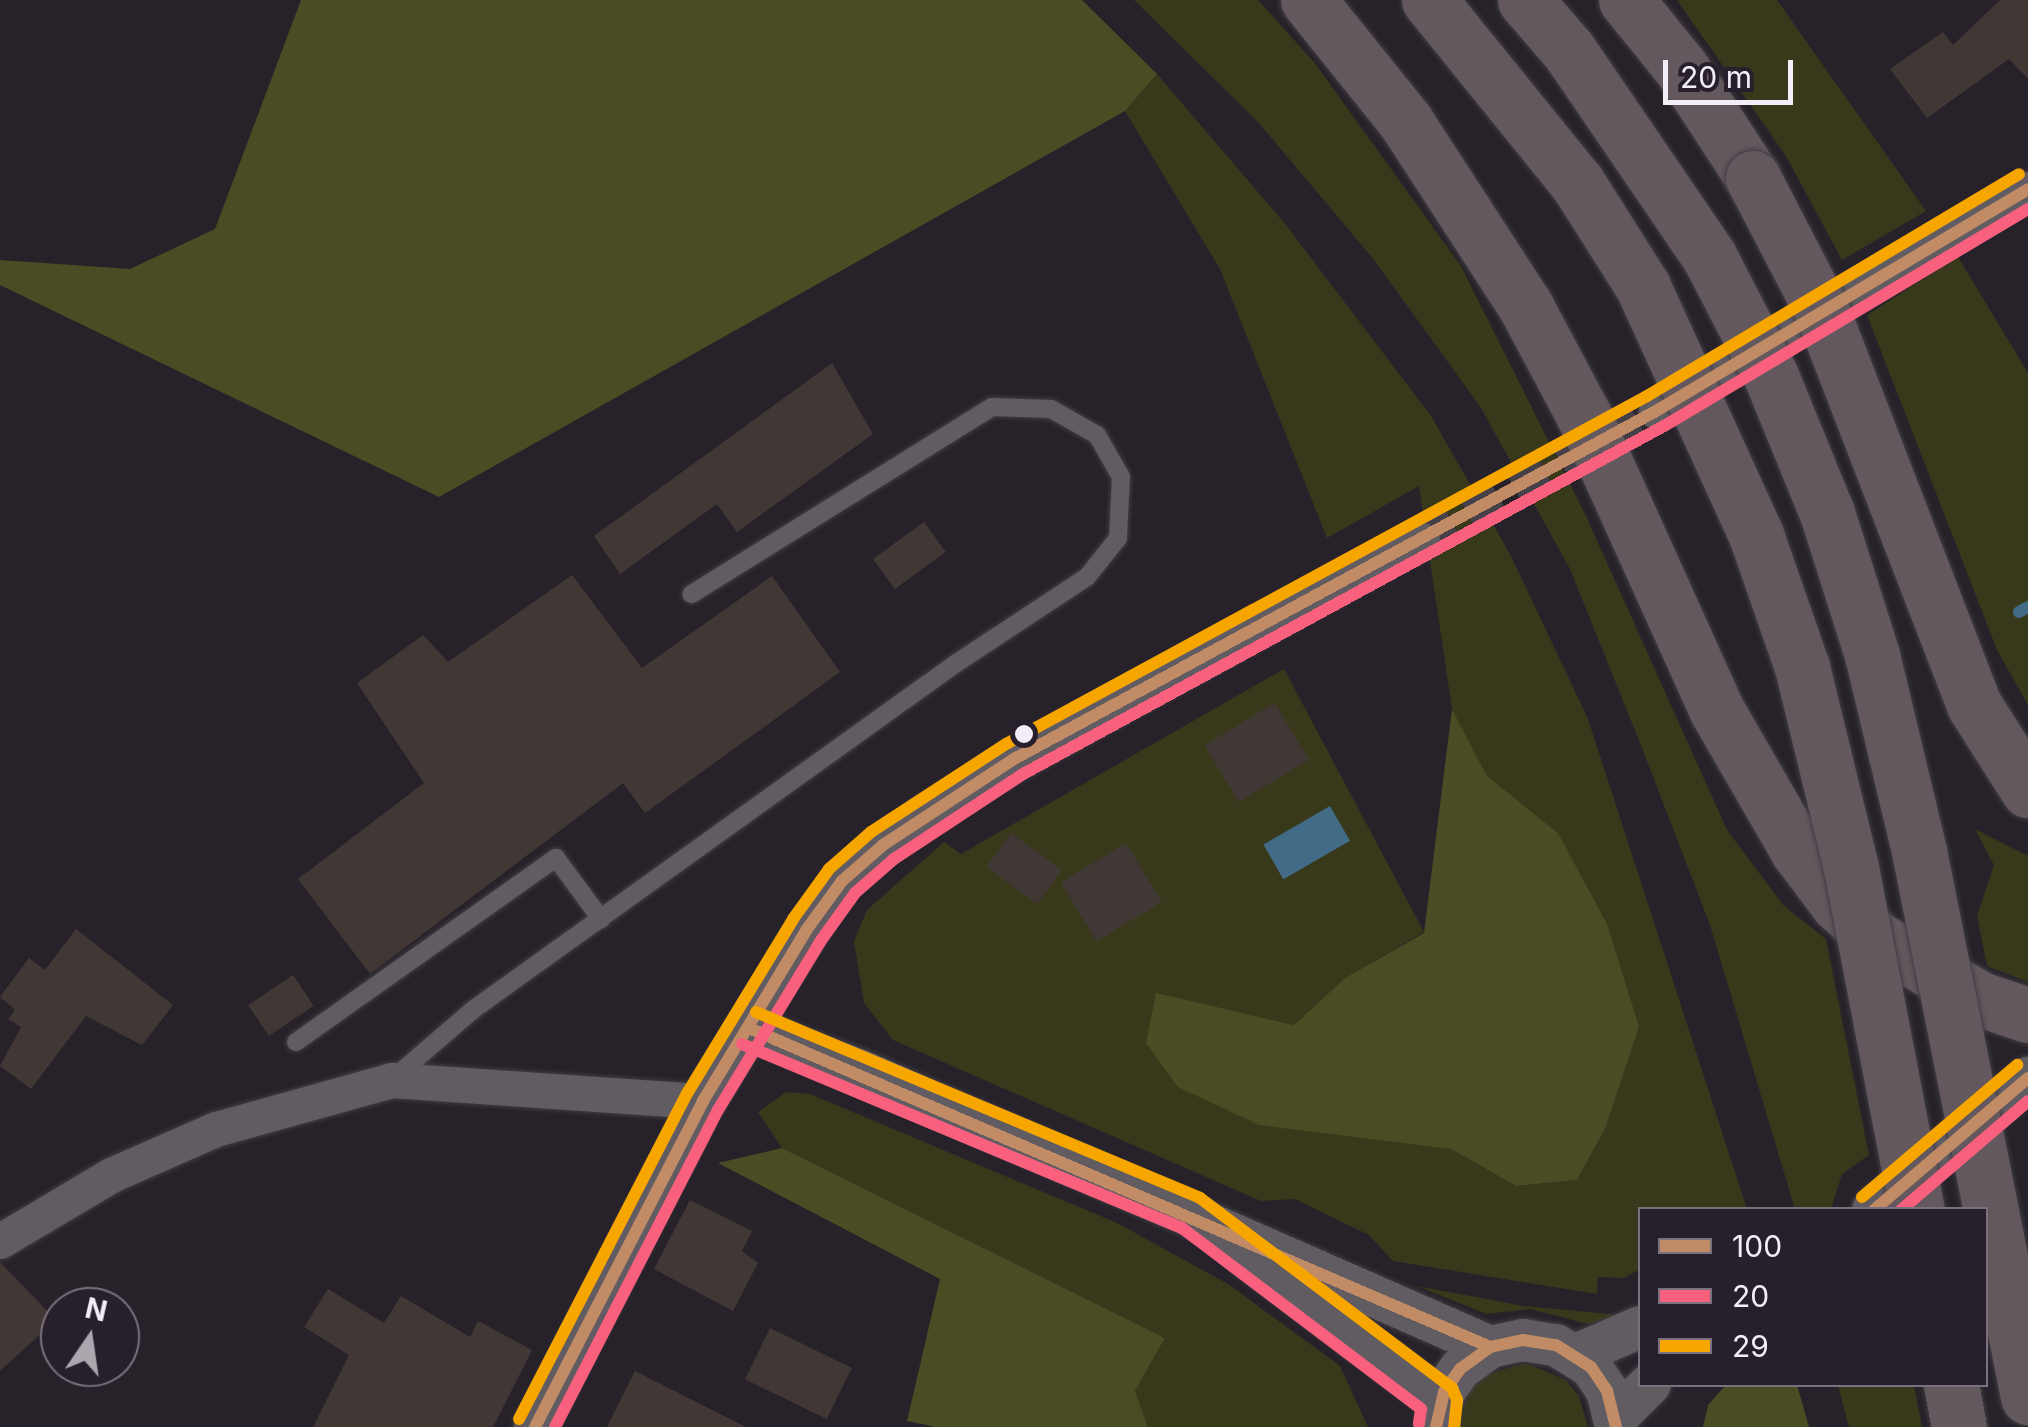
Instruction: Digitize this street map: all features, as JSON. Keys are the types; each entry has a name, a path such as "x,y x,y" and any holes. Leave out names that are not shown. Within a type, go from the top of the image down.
{"highway":[{"path":"1308,0 1406,122 1526,306 1583,414 1750,774 1838,904 1916,964 2028,1015"},
{"path":"1429,0 1578,184 1643,287 1756,534 1802,667 1851,868 1916,1207"},
{"path":"1525,0 1569,51 1709,256 1771,376 1827,513 1872,655 1920,851 2028,1397"},
{"path":"1626,0 1682,69 1754,178 1822,310 1974,706 2028,790"},
{"path":"1952,1387 1960,1427"}],"street":[{"path":"1656,410 2028,190"},
{"path":"535,1427 704,1101 842,881 924,812 1422,540"},
{"path":"749,1028 1191,1214 1490,1347"},
{"path":"1877,1207 2028,1078"},
{"path":"0,1241 94,1184 216,1129 392,1080 704,1101"},
{"path":"1191,1214 1438,1414 1460,1369 1490,1347 1534,1340 1576,1355 1603,1382 1616,1422"},
{"path":"1576,1355 1638,1328"},
{"path":"1616,1422 1647,1387"}],"lane":[{"path":"392,1080 474,1010 955,664 1087,577 1118,538 1121,477 1096,436 1051,409 992,407 692,594"},
{"path":"296,1042 556,858 601,919"}],"green space":[{"path":"301,0 1082,0 1157,74 1125,111 439,497 0,285 0,260 130,269 215,229"},
{"path":"1134,0 1258,0 1314,62 1461,266 1586,516 1727,830 1784,906 1826,939 1869,1155 1842,1174 1832,1207 1794,1207 1710,925 1570,569 1481,408 1375,261 1258,122"},
{"path":"1677,0 1777,0 1926,211 1842,260 1786,156"},
{"path":"1157,74 1286,225 1431,416 1511,556 1588,719 1746,1207 1638,1207 1638,1270 1624,1278 1598,1277 1597,1294 1393,1261 1369,1235 1295,1199 1261,1201 893,1040 864,1003 854,941 867,910 944,842 961,854 1284,669 1424,932 1345,978 1294,1025 1156,994 1368,1134 1451,1149 1516,1186 1577,1180 1605,1129 1639,1027 1558,833 1487,776 1452,709 1419,486 1327,538 1220,269 1125,111"},
{"path":"1958,257 2028,373 2028,705 1997,650 1867,315"},
{"path":"1452,709 1487,776 1558,833 1607,924 1639,1027 1605,1129 1577,1180 1516,1186 1451,1149 1259,1125 1178,1087 1146,1043 1156,993 1294,1025 1345,978 1424,933"},
{"path":"1975,829 2028,856 2028,982 1987,966 1977,916 1994,865"},
{"path":"786,1092 810,1094 1117,1223 1228,1284 1340,1366 1368,1427 1148,1427 1135,1391 1165,1338 782,1148 758,1112"},
{"path":"782,1148 1165,1338 1135,1391 1148,1427 936,1427 907,1421 940,1279 718,1163"},
{"path":"1417,1286 1523,1306 1620,1315 1588,1324 1530,1309 1486,1314"},
{"path":"1526,1363 1566,1380 1579,1396 1588,1427 1457,1427 1469,1390 1484,1375"},
{"path":"1724,1387 1798,1387 1809,1427 1703,1427 1708,1405"},
{"path":"1839,1387 1914,1387 1922,1427 1849,1427"}],"water":[{"path":"1330,806 1350,841 1283,879 1263,845"}],"building":[{"path":"2000,0 2028,0 2028,79 2009,59 1927,118 1890,69 1943,32 1953,45"},
{"path":"832,363 873,434 737,532 717,504 620,574 594,536"},
{"path":"924,522 946,552 895,589 873,559"},
{"path":"572,575 642,668 772,576 840,672 645,813 623,783 370,974 298,879 424,783 357,683 423,635 448,662"},
{"path":"1275,703 1309,760 1239,802 1205,745"},
{"path":"1011,833 1062,870 1037,904 986,867"},
{"path":"1126,843 1162,902 1096,941 1061,882"},
{"path":"76,929 173,1005 142,1045 86,1016 31,1089 0,1066 21,1027 8,1019 15,1010 0,997 29,958 45,970"},
{"path":"293,975 314,1006 269,1036 248,1005"},
{"path":"690,1200 752,1231 742,1251 758,1263 733,1311 654,1269"},
{"path":"0,1262 40,1303 40,1335 0,1371"},
{"path":"328,1289 384,1323 401,1296 470,1337 478,1321 532,1350 493,1427 313,1427 349,1355 304,1327"},
{"path":"770,1328 852,1368 827,1419 745,1379"},
{"path":"635,1371 746,1427 607,1427"}],"waterway":[{"path":"2019,612 2028,607"}],"tunnel":[{"path":"1422,540 1656,411"}],"transit line":[{"name":"29","path":"519,1419 688,1092 793,919 829,869 871,832 1006,744 1647,396 2019,174"},
{"name":"100","path":"535,1427 703,1101 807,929 842,881 883,845 1014,759 1656,411 2028,189"},
{"name":"20","path":"555,1427 718,1110 822,939 855,893 894,859 1023,774 1664,426 2028,209"},
{"name":"29","path":"756,1012 1200,1198 1452,1388 1457,1400 1454,1427"},
{"name":"100","path":"749,1028 1490,1347"},
{"name":"20","path":"742,1044 1182,1228 1421,1409 1419,1424"},
{"name":"29","path":"1862,1197 2017,1065"},
{"name":"100","path":"1878,1207 2028,1078"},
{"name":"20","path":"1904,1207 2028,1101"},
{"name":"100","path":"1436,1427 1444,1392 1460,1369 1490,1347 1523,1340 1556,1345 1591,1367 1607,1391 1616,1427"}]}
